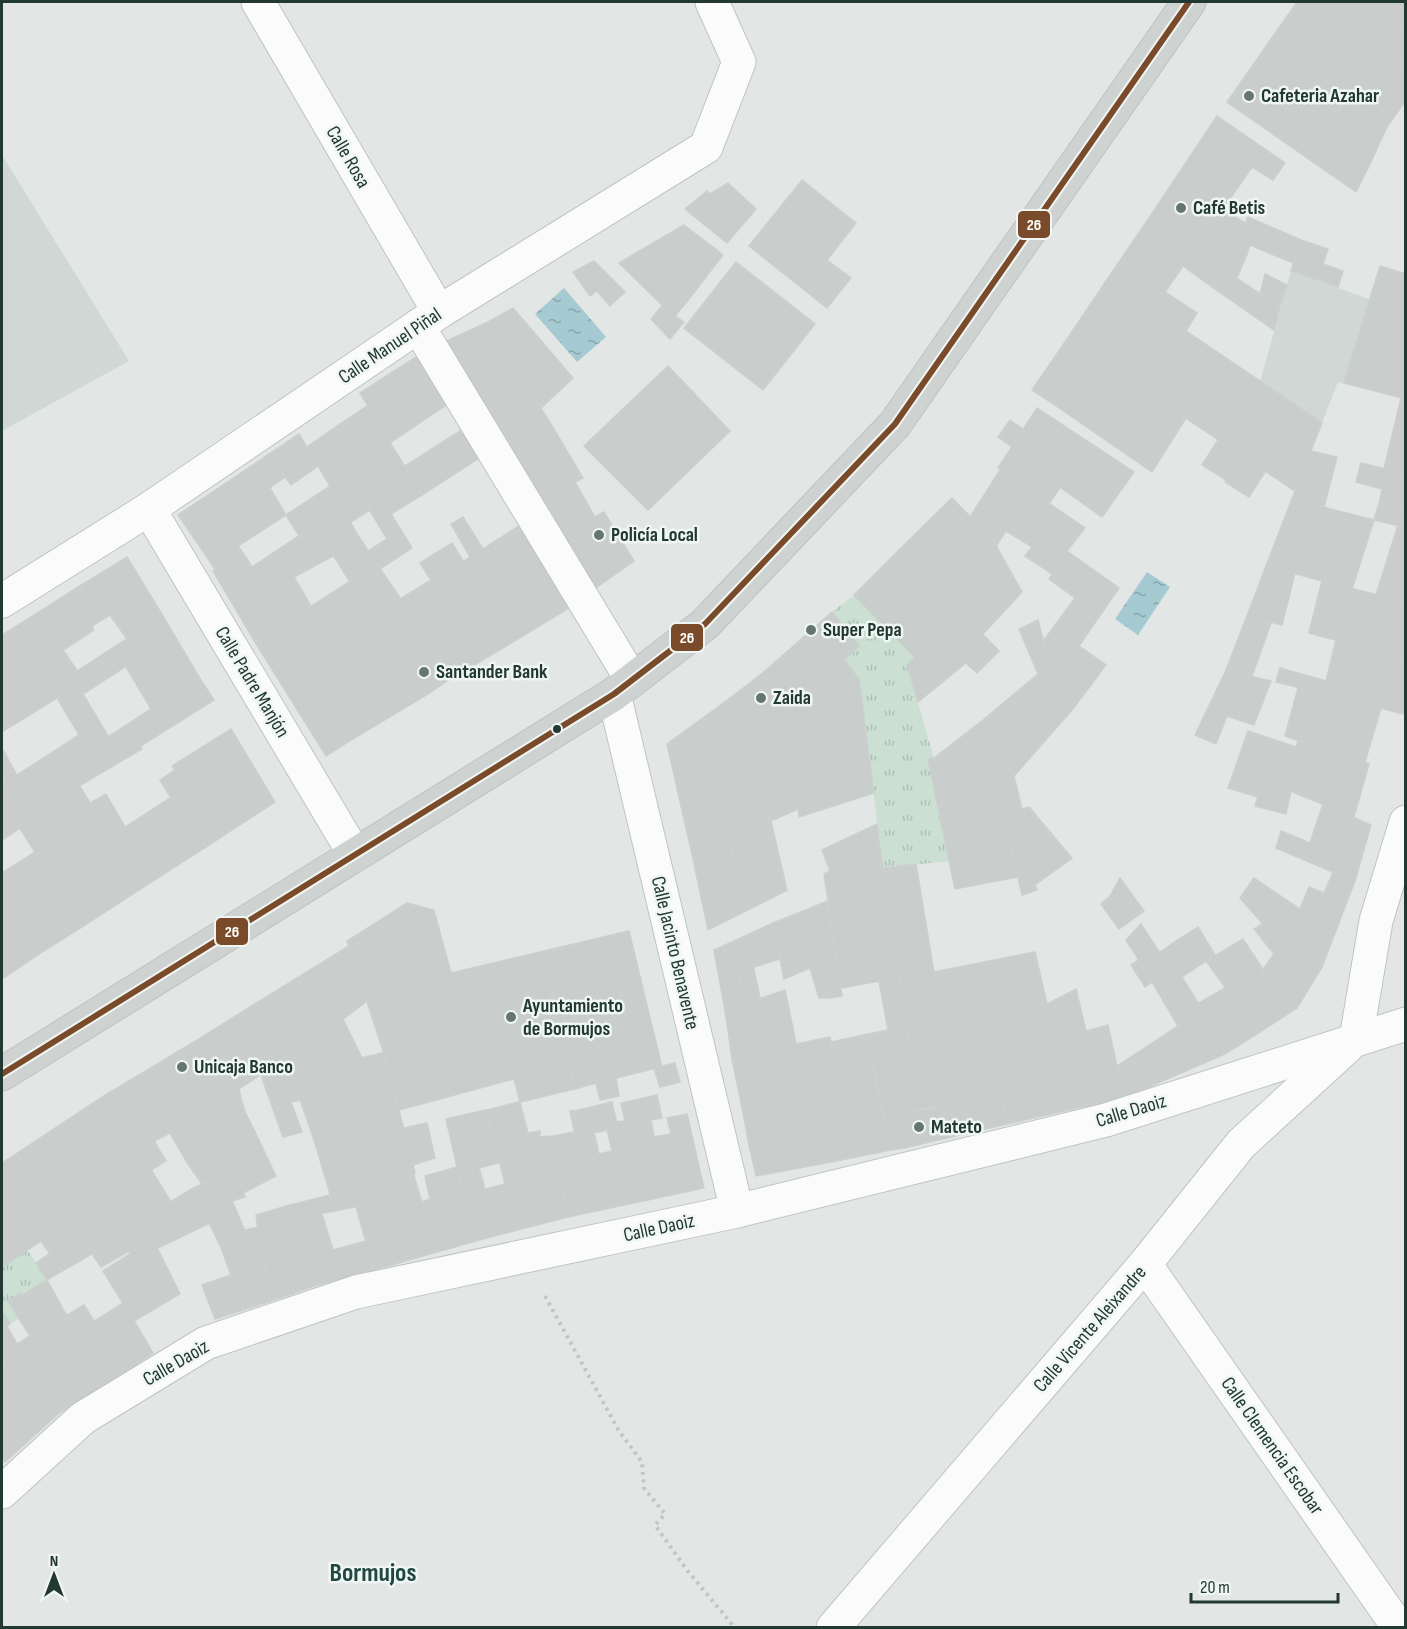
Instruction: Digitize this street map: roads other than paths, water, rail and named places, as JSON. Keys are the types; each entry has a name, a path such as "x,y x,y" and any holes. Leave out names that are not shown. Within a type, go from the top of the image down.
{"main road":[{"path":"2,1074 623,687 705,624 895,424 1189,2"}],"street":[{"name":"Calle Rosa","path":"258,2 429,319 623,687"},
{"name":"Calle Manuel Piñal","path":"2,601 149,509 429,319 706,147 739,62 712,2"},
{"name":"Calle Padre Manjón","path":"149,509 355,855"},
{"name":"Calle Jacinto Benavente","path":"623,687 737,1211"},
{"path":"1406,822 1376,921 1356,1039 1406,1044"},
{"name":"Calle Daoiz","path":"2,1492 83,1418 206,1343 356,1292 737,1211 1106,1120 1406,1024"},
{"name":"Calle Vicente Aleixandre","path":"833,1628 1145,1264 1241,1144 1356,1039"},
{"name":"Calle Clemencia Escobar","path":"1145,1264 1399,1628"}],"water":[{"path":"564,288 606,337 577,362 535,314"},
{"path":"1147,572 1170,587 1138,635 1115,619"}],"place":[{"name":"Cafeteria Azahar","path":"1249,96"},
{"name":"Café Betis","path":"1181,208"},
{"name":"Policía Local","path":"599,535"},
{"name":"Super Pepa","path":"811,630"},
{"name":"Santander Bank","path":"424,672"},
{"name":"Zaida","path":"761,698"},
{"name":"Ayuntamiento de Bormujos","path":"511,1017"},
{"name":"Unicaja Banco","path":"182,1067"},
{"name":"Mateto","path":"919,1127"}],"district":[{"name":"Bormujos","path":"373,1573"}]}
